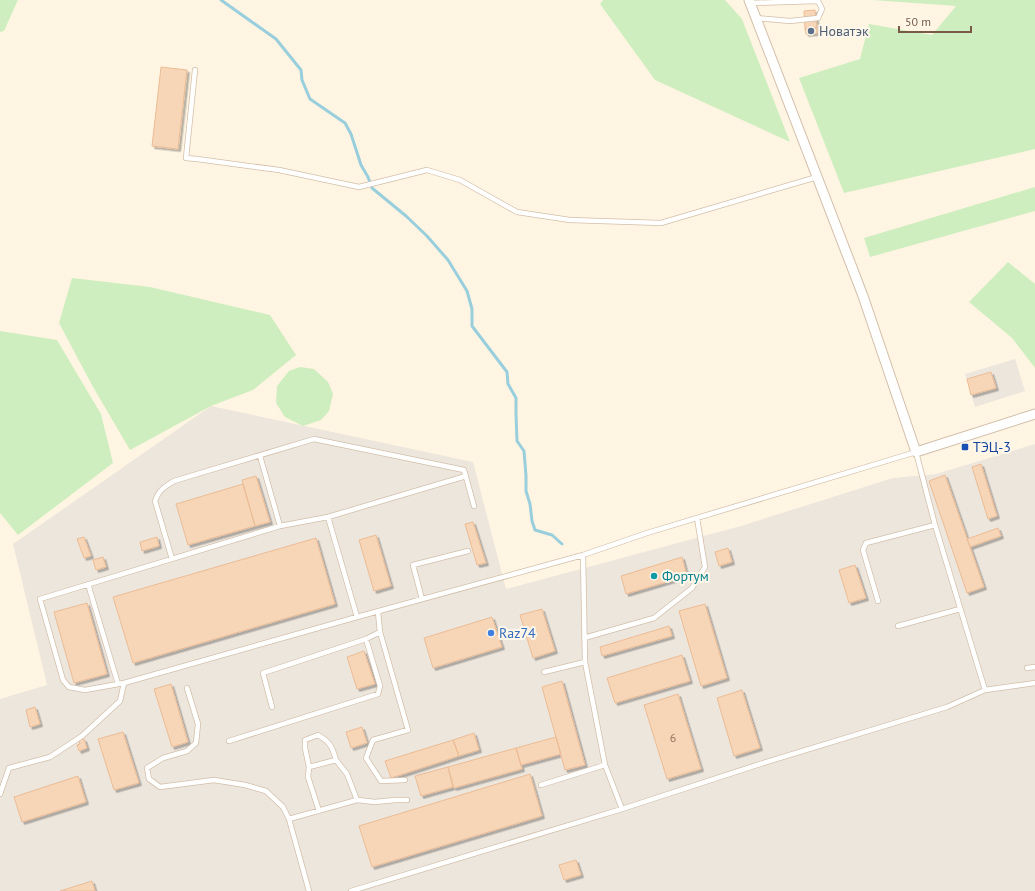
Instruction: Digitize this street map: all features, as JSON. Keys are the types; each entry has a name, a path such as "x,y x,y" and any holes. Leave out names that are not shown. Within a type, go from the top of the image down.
{"street":[{"path":"750,1 862,296 916,452 1035,414"}],"lane":[{"path":"750,1 818,1 822,9 818,18 790,21 756,18"},
{"path":"195,70 186,158 279,170 359,187 427,170 460,180 517,212 570,220 588,221 661,223 817,176"},
{"path":"172,559 155,501 158,493 165,486 174,481 314,439 464,470 474,506"},
{"path":"466,476 328,517 280,526 40,599 63,680 69,687 85,690 121,683 583,555 647,533 916,452 935,525 985,690"},
{"path":"260,456 280,526"},
{"path":"328,517 357,617"},
{"path":"584,638 654,618 692,588 704,568 698,518"},
{"path":"878,601 863,550 866,543 935,525"},
{"path":"422,600 413,565 468,551"},
{"path":"583,555 585,662 605,765 622,809"},
{"path":"0,794 9,768 50,756 82,736 120,701 121,683 88,584"},
{"path":"898,626 960,609"},
{"path":"378,612 380,632 408,730 374,740 366,758 381,781 405,780"},
{"path":"272,708 263,673 380,632"},
{"path":"228,741 378,694 380,686 366,638"},
{"path":"544,672 585,662"},
{"path":"1027,668 1035,667"},
{"path":"351,891 622,809 753,766 947,706 985,690 1035,683"},
{"path":"187,688 198,724 196,743 187,751 163,758 147,768 149,779 160,788 214,780 266,790 283,807 289,819 309,891"},
{"path":"318,811 308,777 309,767 305,748 305,740 318,735 327,740 333,749 336,760 347,774 357,800"},
{"path":"309,767 336,760"},
{"path":"541,785 605,765"},
{"path":"289,819 357,800 375,802 407,800"}],"shaded area":[{"path":"1015,359 1025,391 975,407 965,374"},
{"path":"211,406 473,462 506,589 741,526 893,478 936,474 1035,444 1035,891 0,891 0,699 47,685 13,544"}],"green space":[{"path":"0,0 18,0 4,31 0,32"},
{"path":"603,0 725,0 742,19 790,142 655,80 600,4"},
{"path":"872,0 1035,0 1035,149 844,193 799,78 860,59 869,24 932,35 956,6"},
{"path":"1035,187 1035,211 870,257 864,238"},
{"path":"1008,262 1035,284 1035,368 1012,338 969,302"},
{"path":"72,278 150,287 270,315 296,355 253,390 211,406 130,450 93,387 59,323"},
{"path":"0,331 57,340 101,414 113,463 18,535 0,513"},
{"path":"300,367 314,369 328,382 333,394 329,411 321,420 303,426 285,417 276,403 277,386 289,371"}],"building":[{"path":"815,10 817,28 805,29 804,11"},
{"path":"817,28 817,33 806,34 805,29"},
{"path":"161,67 187,70 178,149 152,146"},
{"path":"991,372 996,388 971,395 967,379"},
{"path":"981,464 997,516 988,519 972,467"},
{"path":"945,475 984,587 967,593 929,481"},
{"path":"256,476 270,522 255,526 242,480"},
{"path":"243,484 255,526 188,545 176,504"},
{"path":"473,522 486,563 477,565 465,524"},
{"path":"998,528 1001,536 970,547 967,539"},
{"path":"376,535 391,586 374,591 359,540"},
{"path":"84,537 91,556 84,558 77,539"},
{"path":"157,537 159,546 142,551 140,542"},
{"path":"316,538 335,604 133,663 113,597"},
{"path":"728,548 732,562 719,566 715,552"},
{"path":"103,557 106,567 96,570 93,560"},
{"name":"Фортум","path":"682,557 687,576 626,594 621,576"},
{"path":"855,565 866,598 849,603 839,570"},
{"path":"87,603 107,674 74,683 54,612"},
{"path":"705,604 727,678 701,686 679,611"},
{"path":"542,609 555,651 533,658 520,615"},
{"path":"492,617 502,647 433,668 424,638"},
{"path":"669,626 672,636 602,656 600,647"},
{"path":"364,651 375,684 357,689 347,657"},
{"path":"682,655 690,681 615,703 607,678"},
{"path":"562,681 585,765 565,770 542,687"},
{"path":"171,684 188,742 172,747 154,689"},
{"path":"742,690 760,748 734,756 717,698"},
{"path":"678,694 701,769 667,779 644,705"},
{"path":"35,707 40,724 30,727 26,710"},
{"path":"362,727 367,743 351,748 346,732"},
{"path":"123,732 139,783 114,790 98,739"},
{"path":"474,733 479,750 459,756 453,740"},
{"path":"556,737 561,754 521,765 516,748"},
{"path":"84,739 87,748 79,751 77,745 80,744 79,740"},
{"path":"453,740 459,756 391,778 385,761"},
{"path":"516,748 522,769 454,788 448,767"},
{"path":"448,767 453,787 421,796 415,776"},
{"path":"530,774 542,816 372,867 359,826"},
{"path":"78,776 86,802 22,822 14,797"},
{"path":"576,860 581,875 564,880 559,865"},
{"path":"92,881 95,891 60,891"}],"waterway":[{"path":"221,0 276,39 301,70 302,80 310,99 345,123 351,134 361,165 372,188 406,216 427,236 448,260 467,291 472,309 472,326 507,372 508,384 516,398 517,441 524,451 526,491 535,530 552,535 562,544"}],"place":[{"name":"Новатэк","path":"811,31"},
{"name":"ТЭЦ-3","path":"965,447"},
{"name":"Фортум","path":"654,576"},
{"name":"Raz74","path":"491,633"}]}
